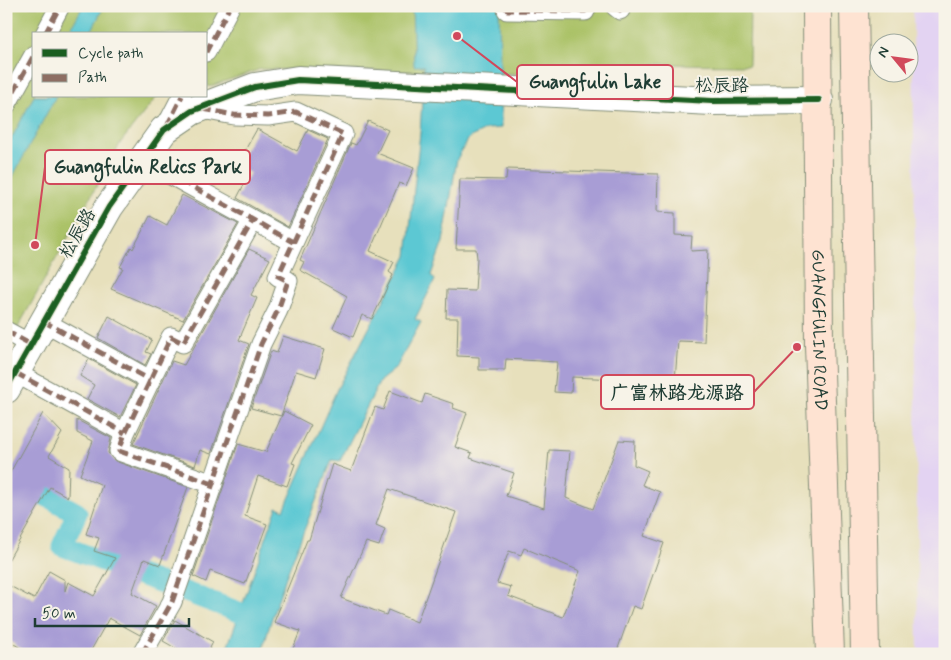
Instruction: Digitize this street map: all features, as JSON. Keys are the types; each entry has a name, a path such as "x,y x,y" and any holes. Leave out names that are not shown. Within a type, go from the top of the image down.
{"main road":[{"name":"GUANGFULIN ROAD","path":"817,6 819,345 830,654"},
{"path":"854,6 865,654"}],"street":[{"path":"46,32 60,6"},
{"path":"208,48 230,6"},
{"path":"507,6 507,10 585,11 587,6"},
{"path":"615,6 620,10 622,6"},
{"path":"6,105 32,59"},
{"name":"松辰路","path":"11,381 110,206 164,130 191,102 255,87 298,80 712,101 819,100"},
{"path":"142,654 172,602 261,344 278,310 288,280 278,276 343,134 296,112 268,116 234,115 191,102"},
{"path":"142,159 293,242"},
{"path":"213,484 119,451 125,433 171,338 184,343 253,220"},
{"path":"6,331 37,333 150,380"},
{"path":"11,381 125,433"}],"shaded area":[{"path":"913,6 945,6 945,654 918,654 914,82 918,82 918,32 913,32"}],"green space":[{"path":"6,6 750,6 749,65 653,64 652,76 261,69 208,87 208,32 32,32 32,98 155,98 121,142 6,349"}],"water":[{"path":"83,6 104,6 91,32 69,32"},
{"path":"412,6 499,6 501,128 487,129 469,138 457,159 443,242 431,275 435,280 415,319 421,322 396,368 380,381 340,461 332,460 295,554 270,625 263,649 269,654 225,654 277,507 284,510 337,389 407,256 420,133 424,66 414,66"},
{"path":"33,98 55,98 6,189 6,149"}],"building":[{"path":"368,121 388,130 377,153 414,168 406,186 399,183 370,251 394,262 389,272 393,275 372,319 362,315 353,337 333,328 347,296 300,270 304,262 300,260 351,143 356,145"},
{"path":"257,129 297,151 308,130 328,139 288,227 237,198 250,173 236,166"},
{"path":"507,169 658,174 657,212 675,213 675,235 692,236 691,251 708,250 704,342 678,341 675,381 638,381 637,407 606,405 617,379 572,377 571,393 554,392 557,362 506,359 505,370 479,370 479,357 457,356 458,318 446,318 447,290 475,291 477,258 476,249 456,249 460,179 506,180"},
{"path":"182,195 238,224 183,320 111,289 123,268 120,267 131,247 133,249 150,216 167,225"},
{"path":"249,249 270,259 251,295 257,298 239,340 249,344 211,454 200,450 195,466 133,444 172,361 184,365"},
{"path":"109,316 152,340 146,352 151,354 145,365 98,338"},
{"path":"283,336 325,349 316,377 296,371 281,416 251,408 271,351 277,353"},
{"path":"89,359 136,385 120,417 87,399 94,385 80,376"},
{"path":"390,391 422,403 425,394 454,404 453,408 467,413 455,447 472,453 470,458 514,473 506,496 544,508 549,450 570,451 566,498 593,509 619,440 635,441 634,465 648,471 642,485 660,492 644,536 664,543 641,609 633,606 616,654 291,654 300,631 274,622 307,540 309,540 332,464 351,471 375,407 383,410","holes":["389,489 456,512 417,622 388,610 386,615 341,598 366,542 379,546 385,529 376,525","524,548 580,571 563,617 508,596 511,587 497,583 509,551 521,555"]},
{"path":"284,411 311,425 292,463 295,464 287,486 258,476 245,516 267,524 245,584 210,571 206,582 193,576 238,444 266,452"},
{"path":"43,413 62,433 49,456 69,468 68,497 50,487 6,564 6,480"},
{"path":"77,420 111,438 108,453 115,461 188,487 160,565 144,559 132,593 156,606 140,635 109,618 89,654 30,654 6,639 6,584 34,599 49,571 65,580 65,591 68,582 94,596 115,558 94,551 99,538 86,534 102,485 80,475 93,441 77,433"},
{"path":"175,620 213,642 207,654 186,654 163,641"}],"waterway":[{"path":"6,474 77,513 62,546 239,612"}],"marked path":[{"path":"46,32 60,6"},
{"path":"208,48 230,6"},
{"path":"507,6 507,10 585,11 587,6"},
{"path":"615,6 620,10 622,6"},
{"path":"6,105 32,59"},
{"path":"167,126 181,98"},
{"path":"142,654 172,602 261,344 278,310 288,281 278,276 343,134 296,112 268,116 234,115 203,109"},
{"path":"142,159 293,242"},
{"path":"213,484 119,451 125,433 171,337 183,343 253,220"},
{"path":"43,321 150,380"},
{"path":"6,331 30,344"},
{"path":"16,373 125,433"}],"cycle path":[{"path":"6,389 109,207 164,130 192,111 255,87 298,80 712,101 819,100"}],"place":[{"name":"Guangfulin Lake","path":"457,36"},
{"name":"Guangfulin Relics Park","path":"35,245"},
{"name":"广富林路龙源路","path":"797,347"}]}
